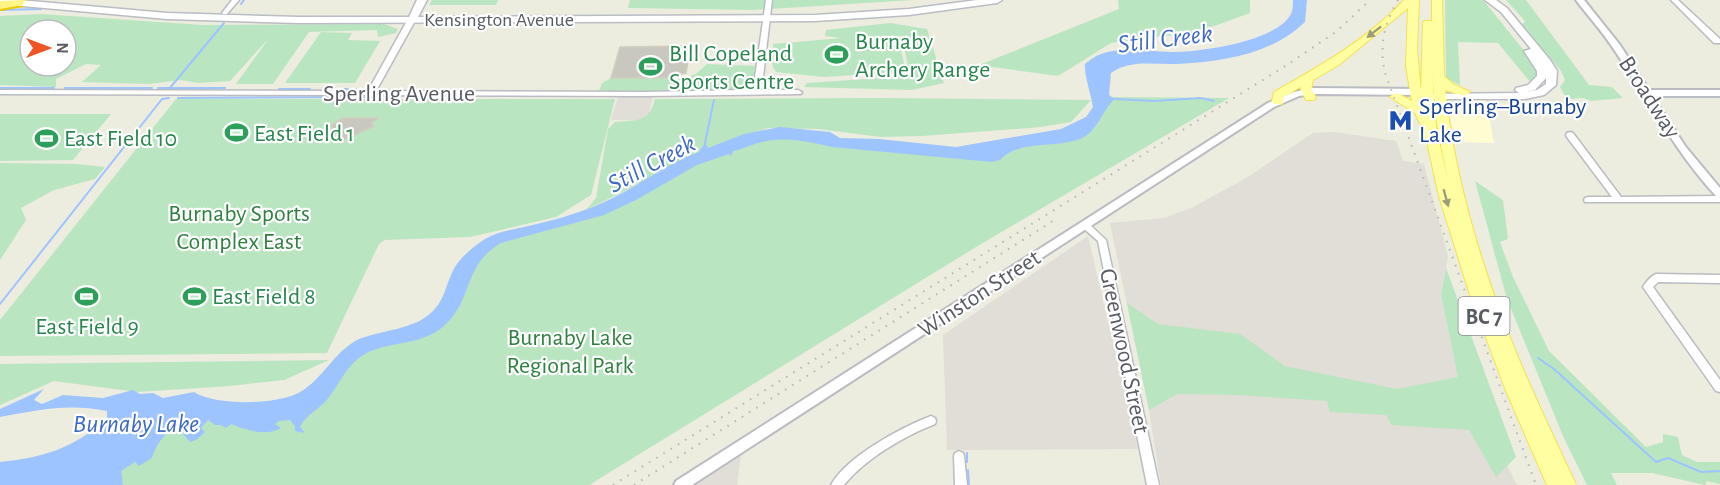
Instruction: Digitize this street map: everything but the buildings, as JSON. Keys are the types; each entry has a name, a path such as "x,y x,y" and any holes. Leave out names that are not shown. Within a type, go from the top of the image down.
{"highway":[{"path":"0,3 19,2"}],"main road":[{"name":"Kensington Avenue","path":"71,0 223,15"},
{"path":"414,16 422,0"},
{"name":"Kensington Avenue","path":"766,16 847,11 956,0"},
{"name":"Kensington Avenue","path":"19,2 223,15 833,18 909,12 998,0"},
{"path":"1412,0 1411,49 1421,94 1419,110 1433,141"},
{"path":"1278,101 1278,95 1308,90 1336,62 1412,0"},
{"name":"BC 7","path":"1429,0 1421,94 1445,195 1475,294 1525,419 1555,485"},
{"name":"BC 7","path":"1437,0 1439,78 1455,181 1486,295 1511,358 1568,485"},
{"path":"1421,94 1514,97 1533,95 1546,90 1552,78 1547,62 1496,3"},
{"path":"1441,95 1464,92 1518,91 1535,85 1542,77 1542,71 1496,3"},
{"path":"1439,78 1449,87 1464,92"},
{"path":"1396,97 1419,110"}],"street":[{"path":"223,15 236,0"},
{"path":"740,94 752,90 759,77 769,0"},
{"name":"Broadway","path":"1580,0 1609,33 1646,93 1706,180 1720,194"},
{"path":"1674,0 1718,41"},
{"path":"371,93 414,16"},
{"path":"1278,101 1308,90 1421,94"},
{"path":"1308,90 1396,97 1421,94"},
{"name":"Sperling Avenue","path":"0,92 740,94 798,92"},
{"path":"1646,93 1720,93"},
{"name":"Winston Street","path":"681,485 1085,225 1180,161 1278,101"},
{"path":"1570,135 1619,200"},
{"path":"1588,200 1720,199"},
{"name":"Greenwood Street","path":"1085,225 1102,240 1153,485"},
{"path":"1719,280 1656,278 1648,287 1720,388"},
{"path":"837,485 843,475 915,425 931,421"},
{"path":"959,456 961,485"}],"shaded area":[{"path":"618,96 653,96 647,120 611,120"},
{"path":"1486,99 1494,143 1454,142 1449,108 1451,103 1458,100"},
{"path":"1334,132 1396,141 1403,161 1424,164 1448,256 1441,295 1453,354 1517,485 1161,485 1149,410 1110,223 1164,218 1193,207 1248,177 1313,133"},
{"path":"1088,236 1138,449 947,450 943,335"},
{"path":"741,454 737,485 695,485"}],"green space":[{"path":"432,0 498,0 496,5 429,5"},
{"path":"630,0 913,0 753,10 628,8"},
{"path":"1118,0 1250,0 1250,13 1198,32 1111,43 1058,76 979,65 1119,9"},
{"path":"1445,0 1483,0 1534,63 1537,73 1531,83 1498,43 1458,42 1460,85 1446,78"},
{"path":"1506,0 1526,0 1589,85 1612,87 1623,98 1591,101 1583,98 1567,99 1560,87 1565,80 1561,71 1522,25 1525,21"},
{"path":"41,14 202,25 384,24 398,29 396,33 378,37 377,30 309,32 273,84 236,84 269,38 230,81 198,83 181,80 149,84 82,82 101,65 86,64 78,68 78,18 18,18 18,78 58,78 56,87 0,85 0,16"},
{"path":"890,23 927,29 944,83 912,90 804,87 807,83 910,76 902,36 898,36 906,72 824,77 776,72 773,65 773,44 842,38 825,36 826,30"},
{"path":"321,32 352,33 348,40 380,41 355,83 285,83"},
{"path":"707,64 755,66 753,81 740,91 599,91 602,83 611,78 680,78 685,82 688,77 696,74"},
{"name":"Burnaby Lake Regional Park","path":"1111,97 1229,98 976,247 589,485 20,485 172,421 299,415 354,357 423,332 488,247 530,232 608,211 678,172 753,140 802,138 982,157 1084,133"},
{"name":"Burnaby Sports Complex East","path":"176,99 615,99 591,195 556,217 470,237 385,240 379,244 327,353 0,356 0,320"},
{"path":"655,99 1091,100 1071,122 1041,127 881,137 818,129 768,128 717,145 586,210 596,198 608,129 615,122 641,119 649,112"},
{"name":"East Field 10","path":"0,114 111,114 73,160 0,161"},
{"path":"0,163 76,164 105,167 95,179 54,190 21,208 26,220 0,260"},
{"path":"1475,181 1503,200 1508,239 1500,242 1513,277 1549,351 1646,447 1663,442 1663,434 1678,437 1682,455 1697,462 1720,462 1720,484 1707,481 1705,485 1652,473 1611,473 1617,485 1587,485 1563,436 1507,299"},
{"path":"1446,268 1516,457 1496,477 1469,430 1391,425 1386,415 1330,412 1327,401 1177,394 1149,410 1127,303 1158,324 1240,334 1285,366 1397,389 1458,377 1441,295"},
{"path":"329,360 284,380 230,386 137,392 54,381 0,405 0,364"}],"water":[{"name":"Burnaby Lake","path":"1293,0 1307,0 1305,22 1292,33 1262,49 1211,61 1135,64 1111,73 1109,95 1115,99 1095,127 1077,140 1026,147 992,162 832,147 797,140 771,140 733,151 731,156 729,154 697,165 636,200 604,215 501,243 480,261 461,303 446,324 421,339 383,347 357,359 325,402 302,423 300,427 305,433 295,431 295,426 290,420 279,421 275,424 281,428 275,431 263,432 231,424 226,428 208,420 201,428 205,432 190,442 184,435 188,426 181,426 170,431 157,446 152,458 139,466 135,462 121,471 123,485 0,485 0,462 57,450 82,438 107,419 107,411 79,408 40,410 0,417 0,409 44,389 34,400 42,404 63,395 103,398 133,390 140,394 153,393 163,398 194,392 204,397 231,402 263,401 290,396 308,387 342,351 357,340 407,326 425,318 441,301 458,263 485,239 574,214 602,203 674,163 699,152 705,143 708,148 744,134 780,127 830,132 840,138 879,139 956,147 1061,129 1086,117 1093,107 1085,64 1097,56 1118,50 1184,52 1236,44 1270,32 1283,24 1291,14"}],"waterway":[{"path":"241,4 244,0"},
{"path":"0,10 41,9"},
{"path":"170,88 224,23"},
{"path":"0,88 54,88"},
{"path":"65,88 152,88"},
{"path":"158,88 170,88"},
{"path":"170,88 225,88"},
{"path":"279,89 310,89"},
{"path":"323,89 355,89"},
{"path":"178,98 364,97"},
{"path":"0,304 162,99 169,98"},
{"path":"1115,99 1154,101 1201,98 1214,101"},
{"name":"Still Creek","path":"705,143 714,100"},
{"path":"1538,358 1554,369 1656,462 1668,458 1701,472 1720,471"},
{"path":"967,453 967,462"},
{"path":"968,470 969,485"}],"railway":[{"path":"613,485 1290,63 1337,31 1370,0"},
{"path":"1398,0 1384,35 1385,73 1536,485"},
{"path":"634,485 1053,221"}],"place":[{"name":"Burnaby Archery Range","path":"837,55"},
{"name":"Bill Copeland Sports Centre","path":"651,67"},
{"name":"Sperling–Burnaby Lake","path":"1401,120"},
{"name":"East Field 1","path":"236,133"},
{"name":"East Field 10","path":"46,138"},
{"name":"East Field 9","path":"87,296"},
{"name":"East Field 8","path":"194,296"}]}
